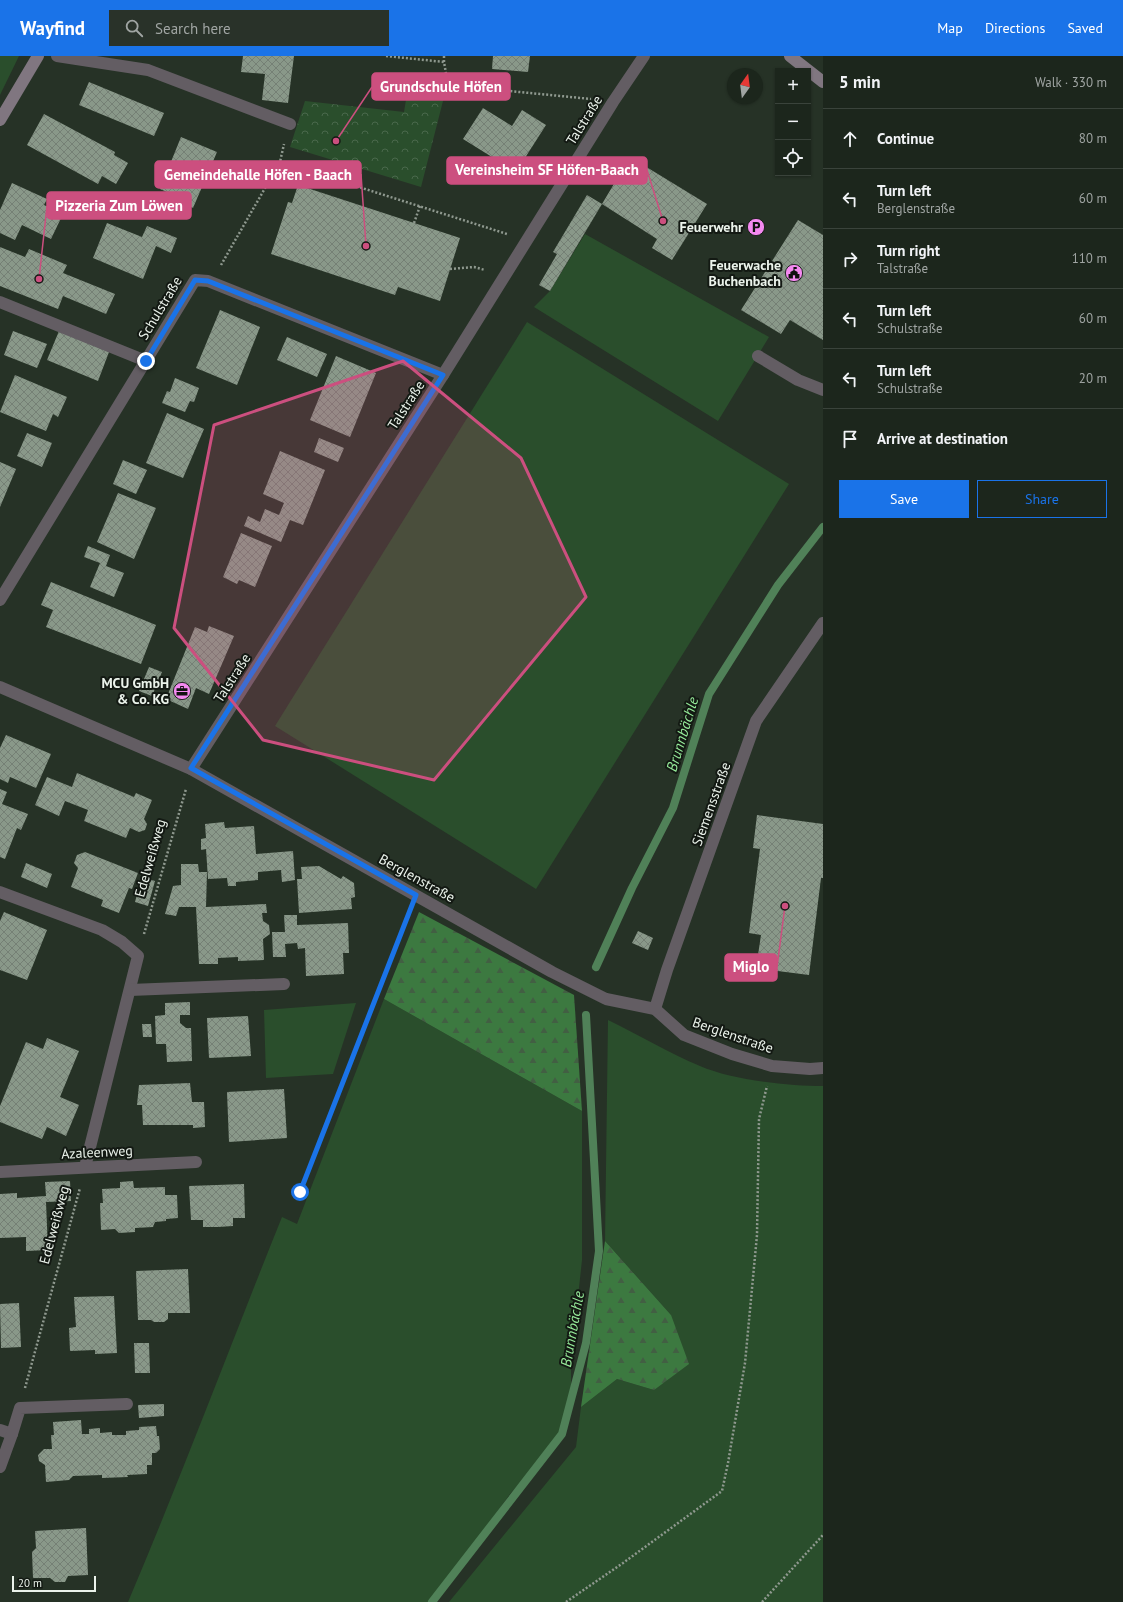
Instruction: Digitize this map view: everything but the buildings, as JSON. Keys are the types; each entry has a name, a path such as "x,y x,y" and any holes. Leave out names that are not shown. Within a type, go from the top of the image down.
{"street":[{"path":"0,120 38,56"},
{"path":"57,56 148,70 290,124"},
{"name":"Talstraße","path":"191,768 443,375 613,102 644,56"},
{"path":"790,56 823,82"},
{"name":"Schulstraße","path":"0,600 195,280 208,281"},
{"path":"208,281 443,375"},
{"path":"0,302 146,361"},
{"path":"758,356 798,380 823,390"},
{"name":"Siemensstraße","path":"655,1009 667,970 756,721 823,623"},
{"name":"Berglenstraße","path":"0,687 191,768 552,972 606,999 655,1009 684,1035 732,1054 772,1066 810,1069 823,1068"},
{"path":"0,892 102,930 122,942 138,956 85,1168"},
{"path":"130,990 284,984"},
{"name":"Azaleenweg","path":"0,1172 196,1162"},
{"path":"0,1467 20,1408 127,1404"},
{"path":"0,1430 12,1434"}],"path":[{"path":"386,56 444,62"},
{"path":"444,56 448,85 613,102"},
{"path":"208,281 223,263 280,162 290,124"},
{"path":"280,162 527,241"},
{"path":"414,223 420,206"},
{"path":"450,269 474,267"},
{"name":"Edelweißweg","path":"138,956 191,768"},
{"path":"300,1192 416,895"},
{"path":"566,1602 623,1563 722,1491 745,1363 757,1235 759,1119 772,1066"},
{"name":"Edelweißweg","path":"20,1408 85,1168"},
{"path":"762,1602 823,1535"}],"highlighted area":[{"path":"403,361 521,458 586,597 434,780 263,740 174,628 214,425"}],"green space":[{"path":"0,56 19,56 0,95"},
{"path":"407,94 444,97 421,187 290,147 305,101 404,112"},
{"path":"585,234 769,337 718,421 534,307 550,291"},
{"path":"527,322 789,484 536,889 275,726"},
{"path":"419,912 574,995 582,1111 384,999"},
{"path":"384,999 582,1111 582,1260 571,1362 571,1396 562,1434 510,1494 432,1602 128,1602 187,1458 282,1217 297,1224"},
{"path":"356,1003 333,1074 266,1078 264,1010"},
{"path":"608,1020 677,1055 713,1071 760,1081 794,1085 823,1086 823,1602 449,1602 576,1447 581,1407 617,1379 654,1390 671,1315 605,1241"},
{"path":"605,1241 671,1315 689,1364 654,1390 617,1379 581,1407"}],"waterway":[{"name":"Brunnbächle","path":"596,967 632,888 673,808 709,694 778,585 823,527"},
{"name":"Brunnbächle","path":"432,1602 562,1434 586,1343 599,1251 586,1015"}],"place":[{"name":"Grundschule Höfen","path":"336,141"},
{"name":"Vereinsheim SF Höfen-Baach","path":"663,221"},
{"name":"Feuerwehr","path":"756,227"},
{"name":"Gemeindehalle Höfen - Baach","path":"366,246"},
{"name":"Feuerwache Buchenbach","path":"794,273"},
{"name":"Pizzeria Zum Löwen","path":"39,279"},
{"name":"MCU GmbH & Co. KG","path":"182,691"},
{"name":"Miglo","path":"785,906"}],"route":[{"path":"146,361 195,280 208,281 443,375 191,768 416,895 300,1192"}]}
